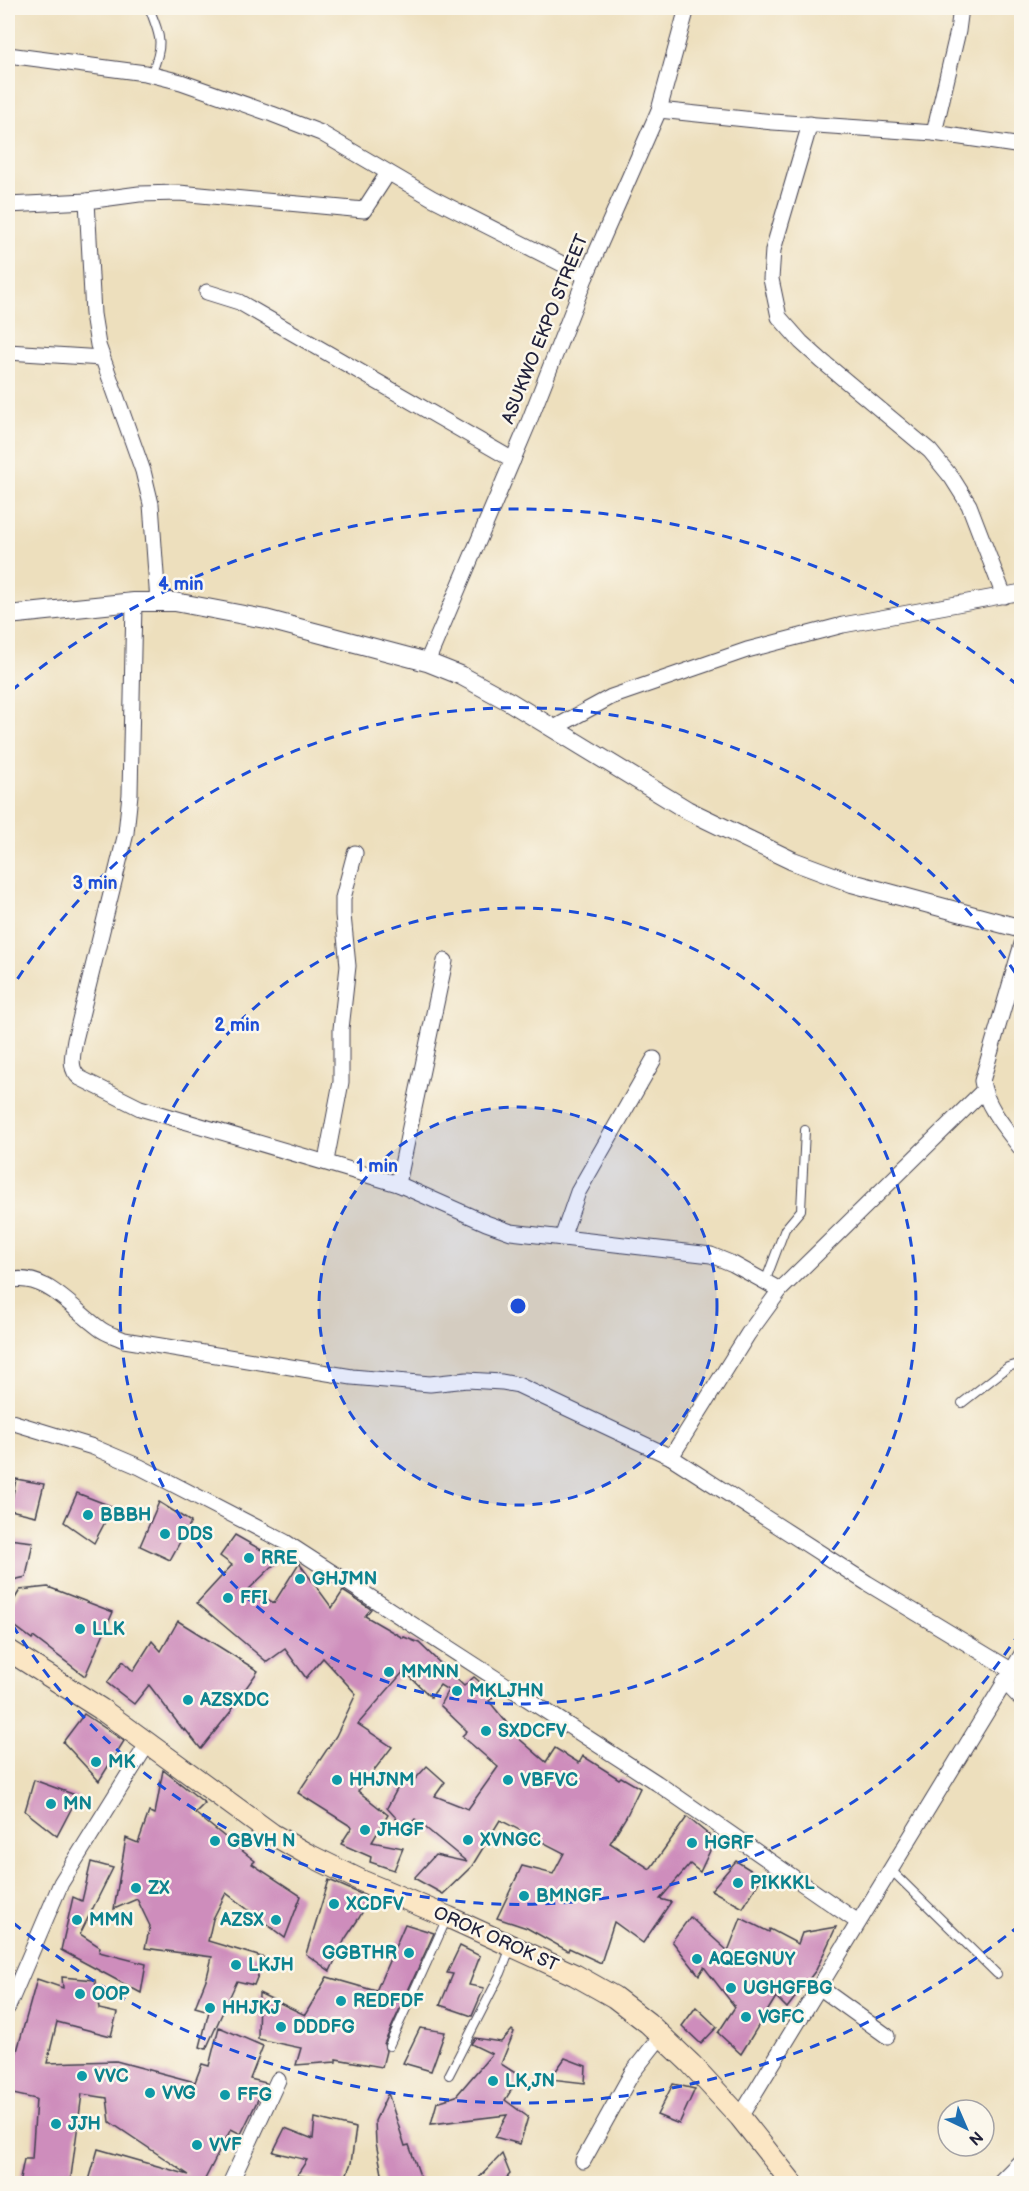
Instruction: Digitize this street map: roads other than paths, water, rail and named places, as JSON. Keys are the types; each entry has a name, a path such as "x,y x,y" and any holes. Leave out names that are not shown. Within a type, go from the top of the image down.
{"main road":[{"name":"OROK OROK ST","path":"8,1650 101,1709 272,1834 362,1881 512,1946 575,1975 614,1997 662,2036 691,2064 740,2117 793,2184"}],"street":[{"name":"ASUKWO EKPO STREET","path":"427,662 513,460 586,276 659,110 687,8"},
{"path":"934,133 961,8"},
{"path":"8,55 151,74 181,82 305,127 432,198 586,276"},
{"path":"659,110 934,133 1022,146"},
{"path":"810,124 773,250 771,279 779,317 822,361 930,450 969,505 1004,596"},
{"path":"8,205 87,201 139,194 179,193 364,210 388,173"},
{"path":"87,201 93,314 102,358 143,471 152,504 158,602"},
{"path":"207,291 239,302 513,460"},
{"path":"8,352 102,358"},
{"path":"554,728 611,697 747,650 843,625 1022,592"},
{"path":"134,602 130,794 126,833 75,1040 72,1067 74,1074 140,1108 398,1184 503,1229 711,1255 733,1264 780,1290"},
{"path":"8,615 134,602 175,602 265,619 427,662 480,685 687,810 793,861 852,883 1022,929"},
{"path":"326,1161 341,1082 341,1029 348,966 343,898 355,853"},
{"path":"1022,944 982,1081 983,1091 990,1107 1022,1150"},
{"path":"398,1184 445,961"},
{"path":"562,1238 578,1192 654,1059"},
{"path":"671,1457 748,1334 780,1290 983,1091"},
{"path":"8,1281 30,1279 51,1289 101,1330 124,1340 352,1377 430,1384 467,1380 518,1385 671,1457 1008,1675 1022,1700"},
{"path":"8,1421 93,1447 140,1467 285,1542 657,1784 858,1922"},
{"path":"740,2117 1022,1654"},
{"path":"8,2007 61,1883 148,1743"},
{"path":"819,1987 887,2036"},
{"path":"583,2161 632,2073 662,2036"},
{"path":"230,2184 278,2080"},
{"path":"999,2184 1022,2162"}],"lane":[{"path":"150,10 160,37 159,56 151,74"},
{"path":"765,1282 785,1229 801,1210 805,1130"},
{"path":"962,1403 1008,1367 1022,1363"},
{"path":"890,1869 997,1974"},
{"path":"389,2046 448,1917"},
{"path":"449,2075 501,1973 512,1946"}],"place":[{"name":"BBBH","path":"88,1515"},
{"name":"DDS","path":"165,1534"},
{"name":"RRE","path":"249,1558"},
{"name":"GHJMN","path":"300,1579"},
{"name":"FFI","path":"228,1598"},
{"name":"LLK","path":"80,1629"},
{"name":"MMNN","path":"389,1672"},
{"name":"MKLJHN","path":"457,1691"},
{"name":"AZSXDC","path":"188,1700"},
{"name":"SXDCFV","path":"486,1731"},
{"name":"MK","path":"96,1762"},
{"name":"HHJNM","path":"337,1780"},
{"name":"VBFVC","path":"508,1780"},
{"name":"MN","path":"51,1804"},
{"name":"JHGF","path":"365,1830"},
{"name":"XVNGC","path":"468,1840"},
{"name":"GBVH N","path":"215,1841"},
{"name":"HGRF","path":"692,1843"},
{"name":"PIKKKL","path":"738,1883"},
{"name":"ZX","path":"136,1888"},
{"name":"BMNGF","path":"524,1896"},
{"name":"XCDFV","path":"334,1904"},
{"name":"MMN","path":"77,1920"},
{"name":"AZSX","path":"276,1920"},
{"name":"GGBTHR","path":"409,1953"},
{"name":"AQEGNUY","path":"697,1959"},
{"name":"LKJH","path":"236,1965"},
{"name":"UGHGFBG","path":"731,1988"},
{"name":"OOP","path":"80,1994"},
{"name":"REDFDF","path":"341,2001"},
{"name":"HHJKJ","path":"210,2008"},
{"name":"VGFC","path":"746,2017"},
{"name":"DDDFG","path":"281,2027"},
{"name":"VVC","path":"82,2076"},
{"name":"LK,JN","path":"493,2081"},
{"name":"VVG","path":"150,2093"},
{"name":"FFG","path":"225,2095"},
{"name":"JJH","path":"56,2124"},
{"name":"VVF","path":"197,2145"}]}
